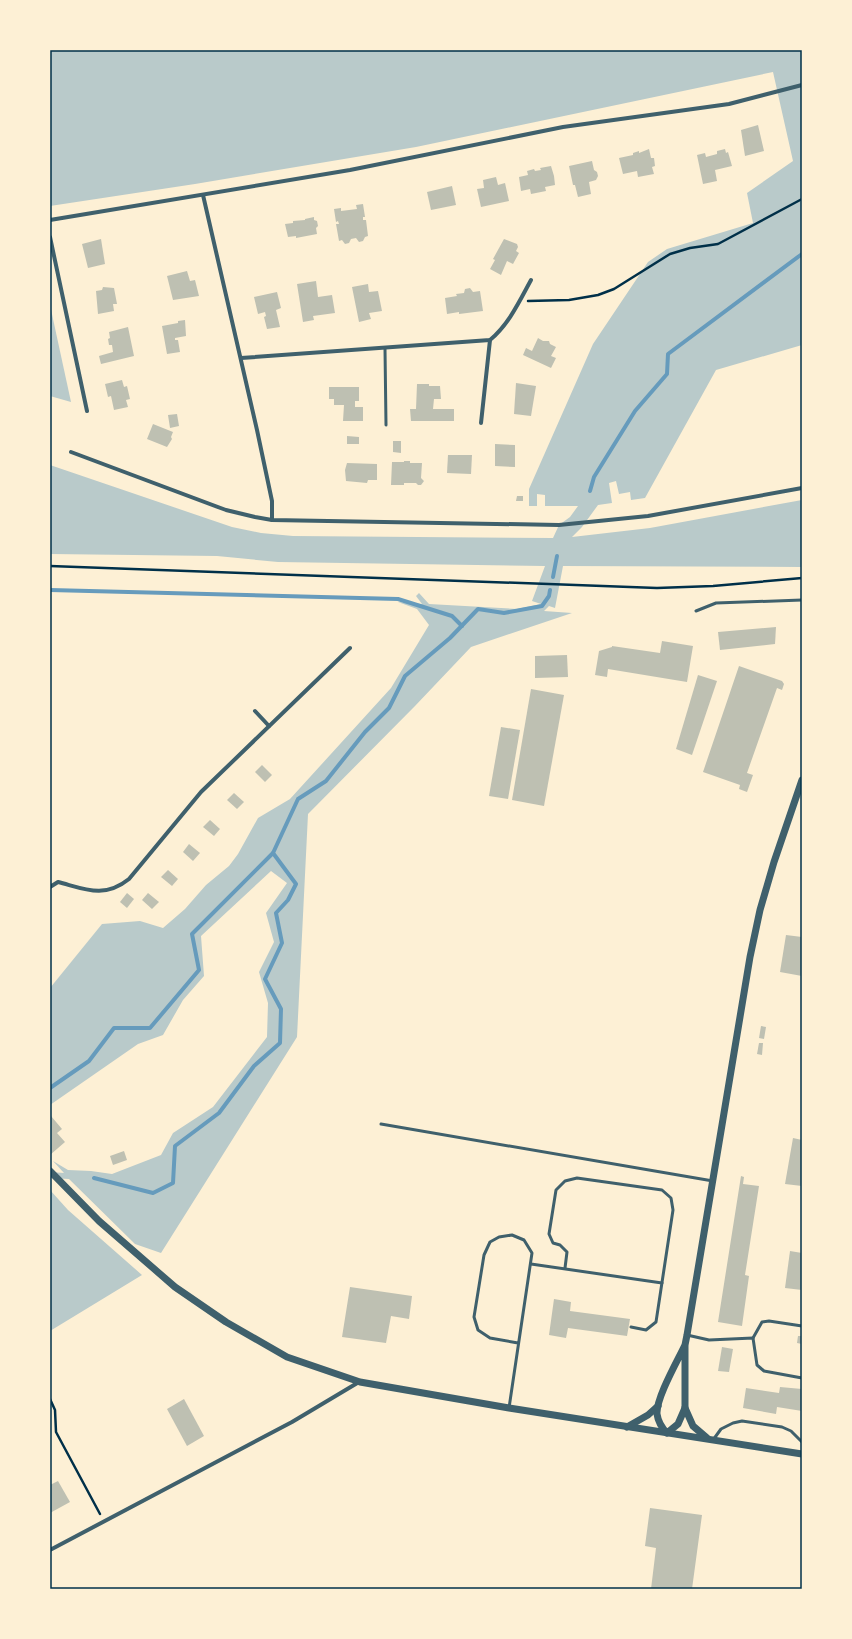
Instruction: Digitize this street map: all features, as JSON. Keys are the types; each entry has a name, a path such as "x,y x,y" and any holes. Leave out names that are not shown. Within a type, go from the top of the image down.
{"street":[{"path":"50,220 350,170 563,128 729,104 802,84"},
{"path":"203,195 241,358 272,501 272,520"},
{"path":"50,237 87,411"},
{"path":"241,358 385,349 490,340 509,320 531,280"},
{"path":"481,423 490,340"},
{"path":"71,452 226,510 272,520 558,525 648,516 802,488"},
{"path":"50,887 58,882 97,892 120,886 129,879 201,792 350,648"},
{"path":"255,711 269,726"},
{"path":"667,1433 678,1424 685,1408 685,1345 750,957 760,910 774,862 802,780"},
{"path":"50,1171 110,1232 175,1287 226,1322 286,1357 360,1382 509,1408 802,1454"},
{"path":"667,1433 660,1423 657,1414 658,1406 685,1345"},
{"path":"50,1550 292,1422 360,1382"},
{"path":"627,1427 648,1415 658,1406"},
{"path":"685,1408 693,1426 710,1440"}],"lane":[{"path":"385,349 386,426"},
{"path":"696,611 716,603 802,600"},
{"path":"381,1124 713,1182"},
{"path":"565,1268 567,1252 560,1245 553,1243 549,1234 556,1190 565,1181 577,1178 662,1190 671,1198 673,1210 656,1322 646,1330 631,1327"},
{"path":"509,1408 532,1253 524,1240 512,1235 499,1237 490,1242 484,1255 474,1316 478,1330 490,1338 518,1343"},
{"path":"531,1264 662,1283"},
{"path":"802,1326 769,1320 762,1322 753,1338 757,1365 764,1371 802,1378"},
{"path":"687,1335 709,1340 753,1338"},
{"path":"710,1440 721,1429 733,1423 742,1421 782,1427 791,1431 802,1442"}],"path":[{"path":"520,301 569,300 598,295 614,289 670,254 690,248 718,244 802,199"},
{"path":"50,566 657,588 713,586 802,578"},
{"path":"50,1399 55,1410 56,1432 104,1522"}],"shaded area":[{"path":"50,50 802,50 802,345 716,370 645,498 631,500 630,492 619,494 616,481 609,483 612,503 598,505 582,527 572,537 650,528 802,500 802,567 563,566 555,608 549,606 544,611 572,613 471,647 308,814 297,1037 161,1253 135,1244 69,1179 50,1178 50,1172 64,1173 53,1161 68,1170 112,1174 161,1155 173,1133 213,1107 267,1037 268,1003 259,972 274,942 266,913 287,883 271,871 201,936 204,976 183,1000 163,1035 138,1044 50,1105 50,988 102,924 140,921 163,928 185,909 206,885 229,866 238,854 258,818 290,799 391,688 429,625 417,609 398,602 422,604 416,596 419,593 429,604 517,609 541,604 532,601 545,566 278,562 217,556 50,554 50,465 232,527 261,533 293,536 553,538 559,525 570,517 578,506 545,506 545,495 537,494 537,506 529,506 529,489 593,344 648,262 667,249 753,223 747,193 793,161 773,72 416,147 195,184 50,206"},
{"path":"50,305 71,402 50,396"},
{"path":"50,1190 68,1210 142,1275 50,1331"}],"building":[{"path":"758,125 764,151 745,156 741,130"},
{"path":"649,149 651,158 654,158 655,166 652,167 654,174 638,177 637,171 623,174 619,158"},
{"path":"725,149 726,153 728,152 732,166 715,170 717,181 703,184 697,155 705,153 706,157 717,154 717,151"},
{"path":"592,161 594,170 597,172 598,176 596,180 589,182 591,194 578,197 575,185 573,185 569,166"},
{"path":"551,166 555,185 545,187 546,191 531,194 530,189 521,191 519,177 528,175 527,171 534,169 535,171 541,170 540,168"},
{"path":"496,177 498,185 505,183 509,201 481,207 477,189 484,188 483,180"},
{"path":"452,186 456,205 431,210 427,192"},
{"path":"363,204 365,217 363,217 363,220 366,220 368,236 365,237 363,241 359,242 356,238 351,239 349,243 345,244 342,240 339,241 336,224 339,224 338,221 336,222 334,209 341,208 341,211 357,209 356,205"},
{"path":"314,217 314,220 317,221 318,226 316,228 317,234 296,238 296,236 288,237 285,224"},
{"path":"101,239 105,264 88,268 82,244"},
{"path":"504,239 517,244 518,247 516,251 519,253 513,264 507,261 501,275 490,269 495,260 493,259"},
{"path":"187,271 190,281 195,280 199,296 173,300 167,276"},
{"path":"316,281 318,297 332,295 335,313 313,316 314,320 303,322 297,284"},
{"path":"368,284 369,292 378,291 382,311 369,313 371,319 359,322 352,287"},
{"path":"103,287 114,288 117,304 113,304 114,311 98,314 96,291 102,290"},
{"path":"470,288 473,292 480,291 483,311 447,314 445,298 457,296 456,294 464,293 465,289"},
{"path":"277,292 281,308 276,310 280,327 267,329 264,317 266,316 265,312 258,314 254,297"},
{"path":"185,320 186,336 175,338 175,340 178,340 180,352 167,354 162,326"},
{"path":"128,327 134,356 101,364 99,356 113,352 112,345 109,345 109,332"},
{"path":"538,338 543,341 549,341 550,344 556,347 551,356 556,358 551,368 523,355 526,348 532,351"},
{"path":"122,380 124,387 127,386 130,399 126,400 128,407 114,410 111,396 108,397 105,384"},
{"path":"516,383 536,386 531,416 514,414"},
{"path":"417,384 440,386 441,399 434,399 433,409 454,409 454,421 411,421 410,409 416,409"},
{"path":"329,387 359,387 359,401 355,401 355,407 363,407 363,421 343,421 344,405 334,405 334,399 329,399"},
{"path":"177,414 179,426 170,428 168,415"},
{"path":"153,424 173,432 171,437 172,439 167,447 147,439"},
{"path":"347,436 359,437 359,444 347,444"},
{"path":"393,441 401,441 401,453 393,452"},
{"path":"495,444 515,445 515,467 495,466"},
{"path":"448,455 472,455 471,474 447,473"},
{"path":"410,461 410,463 422,463 421,478 424,481 421,485 416,483 404,483 404,485 391,485 392,462"},
{"path":"347,463 377,464 377,480 368,480 367,483 346,481 345,470"},
{"path":"517,496 523,496 523,501 516,501"},
{"path":"776,627 775,644 720,650 718,632"},
{"path":"662,641 693,646 687,682 608,669 607,677 595,675 599,651 612,646 660,653"},
{"path":"567,655 568,677 535,678 535,656"},
{"path":"739,666 782,681 784,684 782,690 777,688 747,773 753,775 747,792 739,789 740,785 703,772"},
{"path":"698,675 717,681 692,755 676,749"},
{"path":"531,689 564,695 544,806 512,800"},
{"path":"501,727 520,730 508,799 489,796"},
{"path":"262,765 272,775 265,782 255,772"},
{"path":"234,793 244,802 237,809 227,800"},
{"path":"210,820 220,829 214,836 203,827"},
{"path":"189,844 200,853 193,861 183,852"},
{"path":"168,870 178,879 172,886 161,877"},
{"path":"127,893 134,899 127,908 120,902"},
{"path":"148,893 159,902 152,909 142,900"},
{"path":"786,935 802,937 802,976 780,972"},
{"path":"761,1026 766,1027 764,1039 759,1038"},
{"path":"759,1043 763,1043 762,1055 757,1054"},
{"path":"51,1116 62,1129 57,1133 65,1142 50,1155 50,1117"},
{"path":"793,1138 802,1140 802,1186 785,1184"},
{"path":"124,1151 127,1160 113,1165 110,1156"},
{"path":"741,1176 744,1177 743,1184 759,1186 745,1275 749,1276 742,1326 718,1322"},
{"path":"790,1251 802,1253 802,1290 785,1288"},
{"path":"350,1287 412,1296 409,1319 391,1316 386,1343 342,1337"},
{"path":"554,1299 571,1302 570,1311 630,1319 627,1336 568,1328 566,1338 549,1335"},
{"path":"798,1336 802,1336 802,1344 797,1343"},
{"path":"722,1347 733,1349 729,1372 718,1371"},
{"path":"780,1387 802,1389 802,1411 777,1407 776,1414 743,1408 746,1388 779,1393"},
{"path":"184,1399 204,1436 187,1446 167,1409"},
{"path":"58,1481 70,1502 50,1513 50,1485"},
{"path":"650,1508 702,1515 692,1589 651,1589 656,1548 645,1546"}],"waterway":[{"path":"590,491 594,477 635,411 667,374 668,354 802,254"},
{"path":"553,577 557,556"},
{"path":"50,590 398,599 452,616 462,626"},
{"path":"94,1178 153,1193 173,1183 175,1146 219,1113 254,1066 280,1043 281,1009 265,979 282,943 276,913 288,900 296,884 273,853 298,799 326,781 365,732 389,708 405,676 450,638 478,609 504,613 542,606 549,596 550,590"},
{"path":"50,1088 89,1061 114,1028 150,1028 199,970 192,934 273,853"}]}
